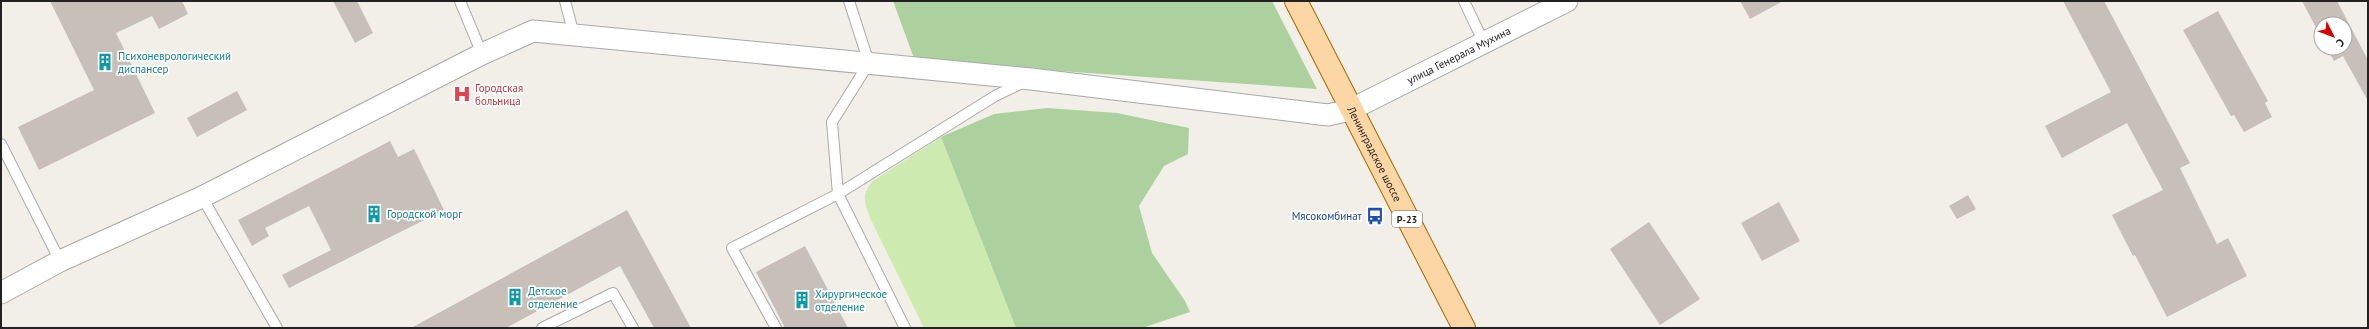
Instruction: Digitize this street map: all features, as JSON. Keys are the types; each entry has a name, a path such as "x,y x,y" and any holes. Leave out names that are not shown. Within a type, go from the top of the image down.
{"main road":[{"name":"Ленинградское шоссе","path":"1296,1 1350,110 1464,328"}],"street":[{"name":"улица Генерала Мухина","path":"1,293 60,261 202,197 482,54 533,31 1031,78 1328,115 1350,110 1567,1"}],"lane":[{"path":"460,1 482,54"},
{"path":"565,1 574,35"},
{"path":"849,1 868,63 832,122 838,194 905,328"},
{"path":"1464,1 1484,43"},
{"path":"776,328 732,248 838,194 995,96 1031,78"},
{"path":"1,144 60,261"},
{"path":"202,197 277,328"},
{"path":"542,328 613,293 633,328"}],"green space":[{"path":"893,1 1272,1 1317,89 915,61"},
{"path":"1047,108 1117,113 1189,128 1188,154 1164,166 1139,206 1152,253 1185,301 1190,312 1142,328 1016,328 941,137 994,114"},
{"path":"941,137 1016,328 924,328 871,220 865,195 873,181"}],"building":[{"name":"Психоневрологический диспансер","path":"50,1 182,1 188,14 159,29 152,16 116,33 155,113 39,170 18,127 94,90"},
{"path":"333,1 357,1 373,33 355,43"},
{"path":"1740,1 1783,1 1750,19"},
{"path":"2063,1 2104,1 2190,163 2180,168 2217,244 2228,238 2247,276 2167,317 2135,255 2133,256 2112,215 2163,190 2127,123 2062,158 2045,126 2111,92"},
{"path":"2302,1 2337,1 2345,16 2313,16 2313,22"},
{"path":"2218,11 2268,101 2265,103 2272,117 2244,132 2234,115 2231,116 2183,30"},
{"path":"2353,31 2368,60 2368,101 2343,56 2353,56"},
{"path":"2331,56 2343,56 2334,61"},
{"path":"237,91 247,110 197,137 187,118"},
{"name":"Городской морг","path":"390,141 398,157 414,149 444,210 289,288 282,275 331,250 309,206 265,228 269,236 252,246 238,220"},
{"path":"1968,195 1976,209 1957,219 1949,206"},
{"path":"1779,202 1800,241 1762,261 1741,223"},
{"name":"Детское отделение","path":"627,210 691,328 654,328 620,266 506,328 411,328"},
{"path":"1649,222 1700,299 1660,325 1610,249"},
{"name":"Хирургическое отделение","path":"805,246 848,328 785,328 756,272"}],"place":[{"name":"Психоневрологический диспансер","path":"105,62"},
{"name":"Городская больница","path":"462,94"},
{"name":"Городской морг","path":"374,214"},
{"name":"Мясокомбинат","path":"1375,216"},
{"name":"Детское отделение","path":"515,297"},
{"name":"Хирургическое отделение","path":"802,300"}]}
